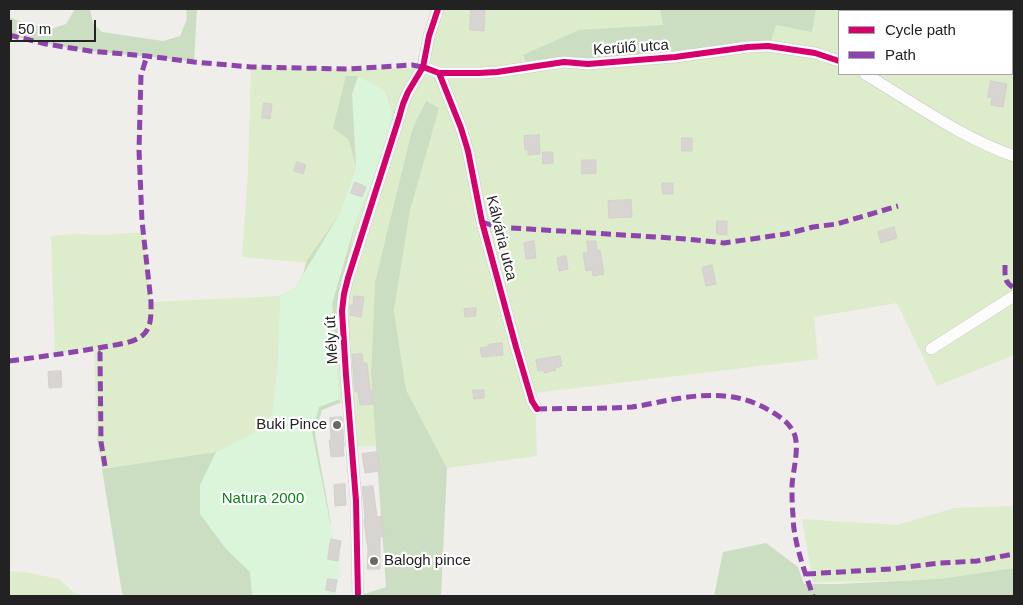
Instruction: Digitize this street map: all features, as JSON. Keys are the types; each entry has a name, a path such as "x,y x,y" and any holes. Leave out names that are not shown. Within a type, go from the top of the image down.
{"street":[{"path":"423,67 428,36 438,9"},
{"name":"Kerülő utca","path":"423,67 439,73 497,72 564,62 588,64 675,57 768,46 815,53 838,61"},
{"name":"Mély út","path":"358,596 356,500 342,311 344,294 403,104 423,67"},
{"name":"Kálvária utca","path":"439,73 468,150 482,222 516,347 532,401 537,409"},
{"path":"867,75 952,128 981,143 1014,156"},
{"path":"931,349 1014,296"}],"green space":[{"path":"75,9 90,9 93,23 102,32 163,41 180,36 187,19 186,9 197,9 194,62 81,50 9,35 9,17 51,29 66,24"},
{"path":"433,9 1014,9 1014,355 937,386 897,303 814,317 818,359 535,393 537,456 447,468 406,390 394,311 426,101 412,130 375,282 371,374 376,446 352,447 348,402 340,403 337,366 337,305 346,266 242,257 248,171 251,67 415,68"},
{"path":"660,9 816,9 812,32 776,25 771,41 662,54 528,65 523,55 579,30 663,25"},
{"name":"Natura 2000","path":"346,76 358,76 385,90 392,112 386,149 357,218 337,305 337,366 340,403 322,410 315,434 331,523 324,596 125,596 122,593 102,469 216,452 260,431 272,414 277,371 280,296 295,288 303,274 306,262 339,215 356,167 348,139 333,128"},
{"name":"Natura 2000","path":"358,76 385,90 392,112 391,132 386,149 357,218 332,304 340,399 319,407 312,432 340,571 335,596 252,596 250,572 226,549 200,514 200,485 216,452 259,431 272,414 277,371 280,296 295,288 339,215 356,167 352,94"},
{"path":"426,101 439,108 410,210 394,311 406,390 447,468 441,596 358,596 386,587 371,374 375,282 412,130"},
{"path":"143,232 151,302 280,296 277,371 272,414 259,431 216,452 102,469 97,443 94,348 55,355 51,236"},
{"path":"1014,506 1014,568 936,580 813,582 802,519 897,525 954,508"},
{"path":"766,543 798,567 804,584 940,579 1014,568 1014,596 714,596 723,552"},
{"path":"9,571 59,579 74,593 87,596 9,596"}],"building":[{"path":"471,9 485,9 484,31 470,30"},
{"path":"991,81 1007,84 1003,107 991,105 992,97 988,97"},
{"path":"264,103 272,104 270,119 262,118"},
{"path":"539,135 540,154 528,155 528,150 525,150 524,136"},
{"path":"682,138 692,138 692,151 682,151"},
{"path":"543,152 553,152 553,163 543,164"},
{"path":"582,160 596,160 596,173 582,174"},
{"path":"297,162 306,165 303,174 294,171"},
{"path":"355,182 366,187 362,197 351,193"},
{"path":"662,183 673,183 673,194 663,194"},
{"path":"631,200 632,217 609,218 608,201"},
{"path":"717,221 727,221 727,235 717,234"},
{"path":"894,227 897,238 881,243 878,232"},
{"path":"534,241 536,258 526,259 524,243"},
{"path":"587,241 596,241 597,251 600,250 604,274 593,276 592,270 586,271 583,253 588,252"},
{"path":"566,256 568,269 559,271 557,258"},
{"path":"712,265 716,284 706,286 702,268"},
{"path":"354,296 364,297 361,317 350,315 350,305 353,305"},
{"path":"476,308 476,316 465,317 464,309"},
{"path":"502,343 503,355 482,357 480,348"},
{"path":"362,354 363,363 367,363 373,404 360,405 358,392 355,392 352,355"},
{"path":"560,356 562,366 555,368 556,370 544,373 544,370 538,371 536,360"},
{"path":"61,371 62,387 49,388 48,372"},
{"path":"473,390 484,390 484,398 474,399"},
{"path":"342,417 344,456 331,457 329,440 331,440 330,418"},
{"path":"377,452 380,471 365,473 362,454"},
{"path":"345,484 346,505 335,506 334,485"},
{"path":"373,486 377,517 381,516 384,536 380,537 380,569 367,569 368,550 362,487"},
{"path":"331,539 341,541 338,561 328,559"},
{"path":"328,579 337,580 335,592 326,590"}],"marked path":[{"path":"9,35 46,44 90,51 251,67 348,69 412,65 423,67"},
{"path":"9,361 122,344 139,338 148,328 151,302 142,221 139,150 141,75 147,56"},
{"path":"482,222 497,227 724,243 837,224 898,206"},
{"path":"1005,265 1006,279 1008,284 1014,288"},
{"path":"105,346 100,353 101,442 105,466"},
{"path":"537,409 632,407 681,398 716,395 739,398 761,406 779,417 786,422 795,436 796,454 792,485 795,535 813,596"},
{"path":"806,574 977,561 1014,554"}],"cycle path":[{"path":"358,596 356,501 342,311 344,294 403,104 423,67 429,36 438,9"},
{"path":"423,67 439,73 497,72 564,62 588,64 675,57 768,46 815,53 838,61"},
{"path":"439,73 468,151 482,222 516,347 532,401 537,409"}],"place":[{"name":"Buki Pince","path":"337,425"},
{"name":"Balogh pince","path":"374,561"}]}
